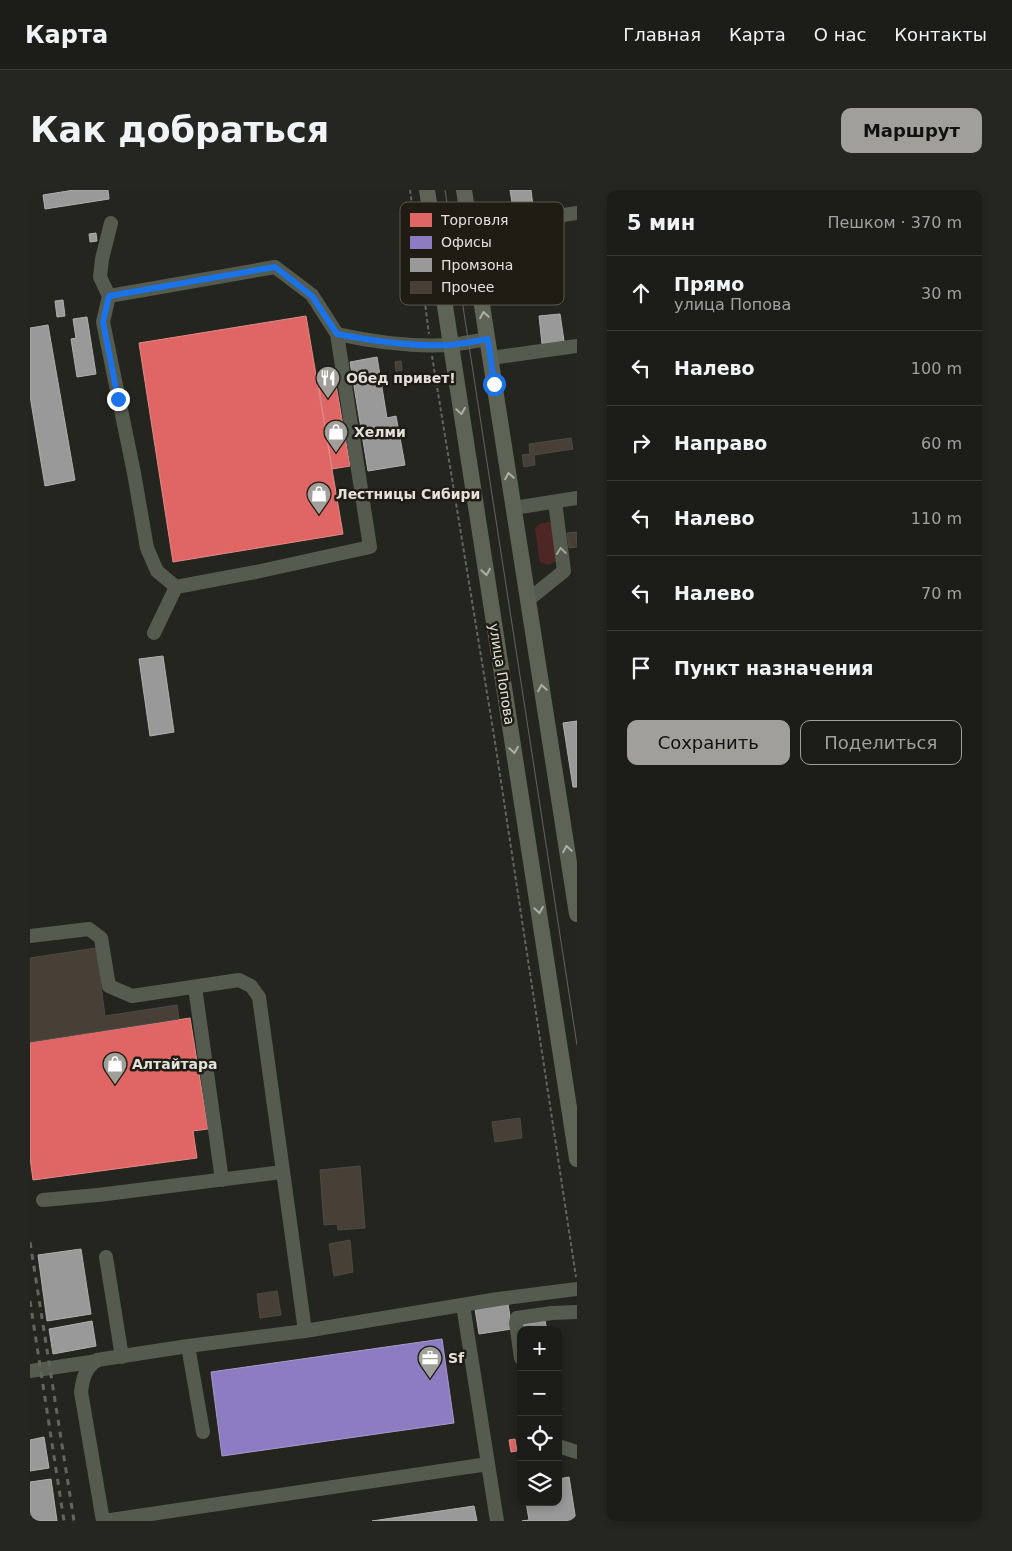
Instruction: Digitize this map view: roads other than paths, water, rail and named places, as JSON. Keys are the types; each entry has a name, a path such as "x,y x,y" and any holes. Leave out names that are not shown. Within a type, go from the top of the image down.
{"main road":[{"name":"улица Попова","path":"445,305 577,1159"},
{"path":"482,305 575,886 577,914"}],"street":[{"path":"564,215 577,213"},
{"path":"111,224 100,277 109,296 103,322 134,472 147,548 157,571 176,587"},
{"path":"109,296 275,267 312,296 337,334 370,546 256,572 176,587"},
{"path":"337,334 361,339 430,345 451,345 488,339"},
{"path":"490,358 577,346"},
{"path":"514,508 577,498"},
{"path":"528,600 564,571 555,502"},
{"path":"154,634 176,587"},
{"path":"30,936 89,929 101,938 108,986 132,996 240,980 251,986 259,996 305,1331"},
{"path":"195,987 222,1180"},
{"path":"42,1200 282,1172"},
{"path":"106,1257 122,1357"},
{"path":"30,1371 188,1346 305,1331 464,1305 577,1290"},
{"path":"464,1305 497,1521"},
{"path":"517,1330 517,1318 577,1312"},
{"path":"188,1346 203,1432"},
{"path":"98,1360 89,1366 83,1377 81,1392 103,1521 488,1464"},
{"path":"562,1447 577,1452"}],"tram line":[{"path":"445,190 447,202"},
{"path":"463,305 577,1045"}],"railway":[{"path":"30,1242 74,1521"},
{"path":"30,1301 64,1521"}],"place":[{"name":"Обед привет!","path":"328,399"},
{"name":"Хелми","path":"336,453"},
{"name":"Лестницы Сибири","path":"319,515"},
{"name":"Алтайтара","path":"115,1085"},
{"name":"Sf","path":"430,1379"}]}
